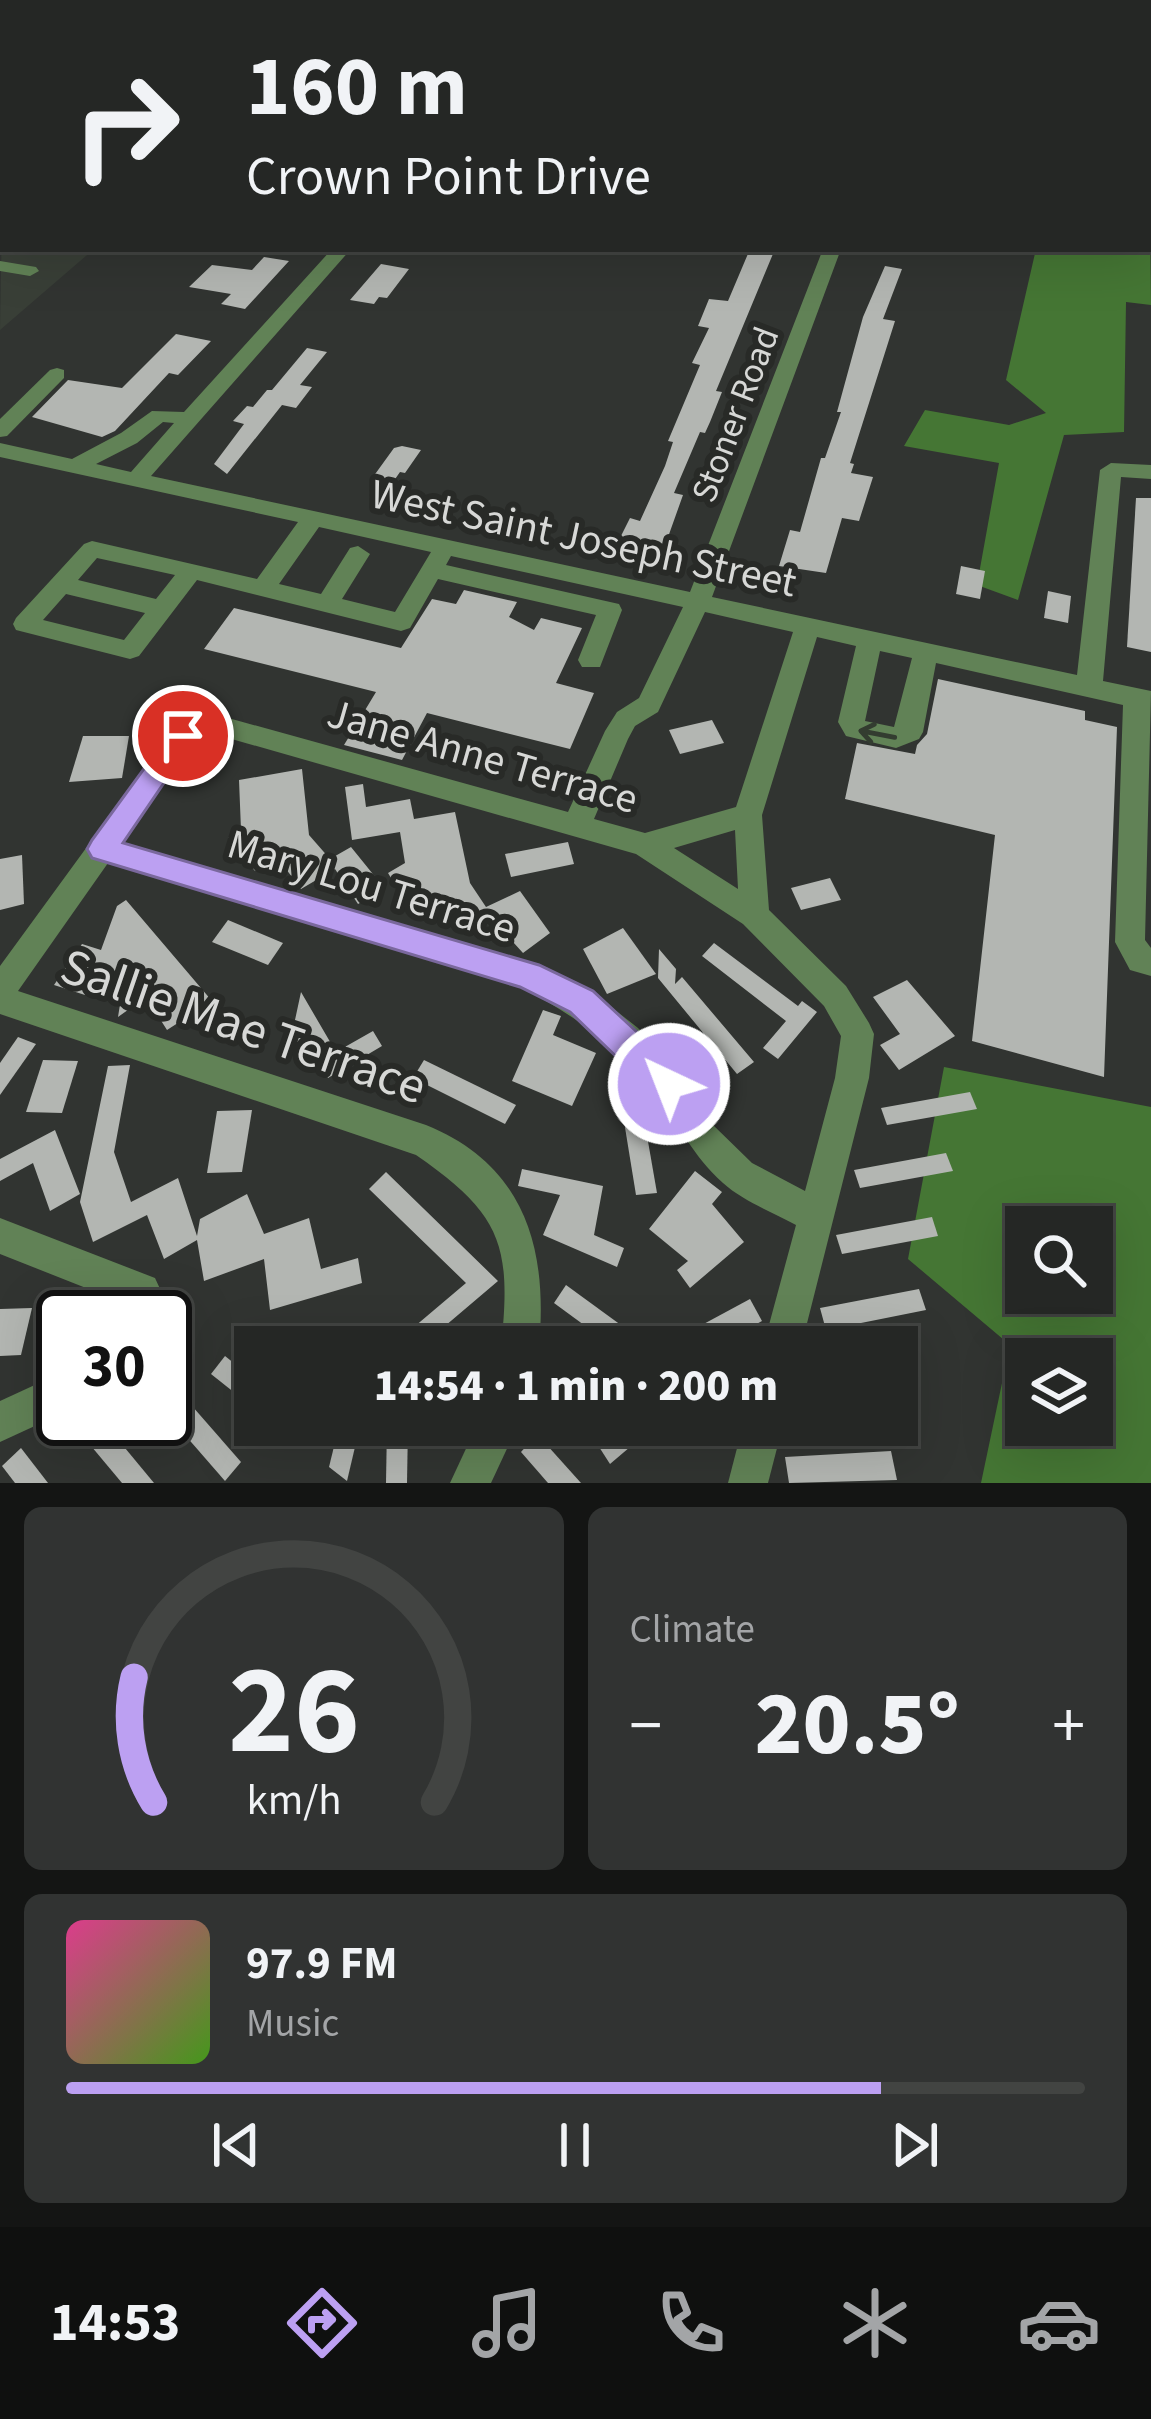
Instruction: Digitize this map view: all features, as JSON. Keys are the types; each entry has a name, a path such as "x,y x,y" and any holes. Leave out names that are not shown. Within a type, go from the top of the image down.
{"street":[{"path":"136,479 338,252"},
{"name":"Stoner Road","path":"578,822 615,738 626,719 649,705 698,602 831,252"},
{"path":"0,266 30,271"},
{"path":"0,431 57,374"},
{"path":"75,466 129,438 158,415 189,419"},
{"name":"West Saint Joseph Street","path":"0,450 1144,700"},
{"path":"1089,688 1111,470 1151,472"},
{"path":"263,589 313,518"},
{"path":"66,543 401,622 445,547"},
{"path":"92,549 25,624 130,650 191,572"},
{"path":"327,604 358,554"},
{"path":"520,590 532,566"},
{"path":"432,570 610,610"},
{"path":"60,584 162,609"},
{"path":"591,659 621,585"},
{"path":"754,915 748,815 808,626"},
{"path":"870,639 851,722 855,729 896,738 910,732 926,652"},
{"path":"1144,700 1130,942 1141,960 1151,962"},
{"name":"Jane Anne Terrace","path":"102,849 183,736 197,726 214,724 578,822 645,845 748,815"},
{"path":"645,845 754,915 836,996 858,1034 852,1078 787,1326"},
{"path":"0,995 102,849"},
{"name":"Mary Lou Terrace","path":"102,849 527,975 581,1002 669,1084 700,1136 740,1175 814,1216"},
{"name":"Sallie Mae Terrace","path":"0,995 426,1142 485,1184 515,1233 528,1286 523,1326"},
{"path":"0,1236 139,1290"},
{"path":"0,1422 36,1405"},
{"path":"470,1483 488,1446"},
{"path":"748,1483 758,1446"}],"shaded area":[{"path":"1,252 91,252 0,330"}],"green space":[{"path":"1035,252 1150,252 1151,305 1126,302 1124,432 1064,435 1018,600 977,585 999,463 904,446 925,410 1009,425 1046,413 1006,380"},
{"path":"944,1067 1151,1107 1151,1483 981,1483 1005,1369 1005,1446 1113,1446 1113,1338 1005,1341 908,1259"}],"building":[{"path":"749,252 774,252 716,391 722,392 710,422 705,433 700,432 674,493 683,495 662,554 617,544 630,518 640,521 665,466 673,442 668,441 700,365 692,363 709,328 698,326 709,299 728,301"},
{"path":"264,257 289,261 245,309 221,304 231,294 189,287 212,265 252,270"},
{"path":"381,264 409,269 387,298 379,297 374,304 350,300"},
{"path":"885,266 902,269 883,319 895,321 850,463 854,464 851,473 873,477 859,521 842,518 826,573 779,566 790,530 800,532 821,458 825,458 841,412 837,412 863,317"},
{"path":"176,334 211,341 178,375 169,373 115,431 102,437 32,417 68,380 122,388"},
{"path":"307,348 327,352 300,385 312,387 296,408 282,405 227,474 214,464 244,424 233,421 272,390"},
{"path":"394,448 421,450 405,473 400,472 393,482 373,477"},
{"path":"1136,498 1151,498 1151,652 1127,647"},
{"path":"961,566 985,571 980,599 956,594"},
{"path":"464,590 517,602 509,617 534,630 541,618 582,628 556,683 594,693 570,749 427,713 402,760 344,745 376,692 204,649 234,608 401,648 432,599 456,604"},
{"path":"1048,591 1071,596 1068,623 1044,618"},
{"path":"938,679 1085,711 1085,720 1117,727 1104,1077 972,1041 995,835 845,799 857,743 915,754 927,734"},
{"path":"712,720 724,743 680,754 669,730"},
{"path":"83,736 129,736 122,778 69,782"},
{"path":"302,769 309,835 330,859 351,847 385,889 358,904 335,869 301,889 277,857 255,871 228,838 241,830 239,780"},
{"path":"363,784 366,807 410,799 414,819 455,812 470,883 486,907 520,891 550,933 523,953 491,918 468,930 448,900 414,916 388,873 405,863 400,832 352,840 345,787"},
{"path":"568,842 574,864 511,877 505,854"},
{"path":"22,855 24,904 0,910 0,859"},
{"path":"830,878 841,900 801,910 791,888"},
{"path":"126,900 212,1001 167,1030 146,997 118,1017 121,998 104,994 94,982 85,995 54,985 82,944 101,950 117,906"},
{"path":"228,920 283,943 268,965 212,942"},
{"path":"623,928 656,974 607,994 583,949"},
{"path":"714,943 798,1006 802,1001 817,1012 778,1059 763,1048 786,1021 702,956"},
{"path":"659,949 676,969 675,984 682,977 754,1062 737,1074 658,978"},
{"path":"907,980 955,1036 899,1070 880,1045 900,1034 873,997"},
{"path":"301,992 336,1052 373,1031 382,1046 328,1078 305,1039 289,1048"},
{"path":"543,1010 561,1016 553,1035 596,1053 572,1106 512,1081"},
{"path":"18,1037 36,1044 0,1095 0,1063"},
{"path":"43,1060 78,1061 62,1113 26,1112"},
{"path":"424,1060 516,1105 505,1124 413,1078"},
{"path":"130,1065 114,1152 131,1202 178,1178 197,1236 200,1219 247,1194 264,1234 309,1218 321,1269 358,1258 362,1283 270,1310 264,1259 204,1281 197,1240 164,1259 147,1215 93,1242 80,1202 108,1066"},
{"path":"970,1092 977,1109 887,1125 881,1108"},
{"path":"642,1107 657,1193 636,1195 622,1109"},
{"path":"252,1110 242,1172 207,1173 217,1111"},
{"path":"55,1130 80,1194 50,1211 33,1163 0,1181 0,1159"},
{"path":"946,1153 953,1171 860,1188 854,1170"},
{"path":"522,1169 603,1186 594,1235 624,1248 617,1267 543,1235 560,1195 518,1186"},
{"path":"695,1171 722,1192 712,1204 744,1242 690,1288 677,1270 688,1261 649,1229"},
{"path":"386,1172 498,1281 445,1326 415,1326 466,1283 369,1189"},
{"path":"932,1217 938,1236 842,1254 836,1235"},
{"path":"566,1285 622,1326 585,1326 554,1303"},
{"path":"919,1289 926,1310 825,1326 820,1308"},
{"path":"750,1299 762,1321 753,1326 700,1326"},
{"path":"32,1308 21,1355 0,1356 0,1309"},
{"path":"225,1356 234,1363 234,1392 211,1374"},
{"path":"192,1406 241,1462 225,1481 192,1443"},
{"path":"91,1446 123,1446 154,1483 122,1483"},
{"path":"334,1446 355,1446 347,1481 329,1467"},
{"path":"387,1446 408,1446 407,1483 386,1483"},
{"path":"526,1446 548,1446 581,1483 548,1483 521,1452"},
{"path":"598,1446 629,1446 630,1447 610,1464"},
{"path":"21,1448 48,1483 15,1483 2,1466"},
{"path":"891,1451 897,1480 789,1483 785,1457"}],"route":[{"path":"183,736 102,849 527,975 581,1002 626,1039 669,1084"}]}
